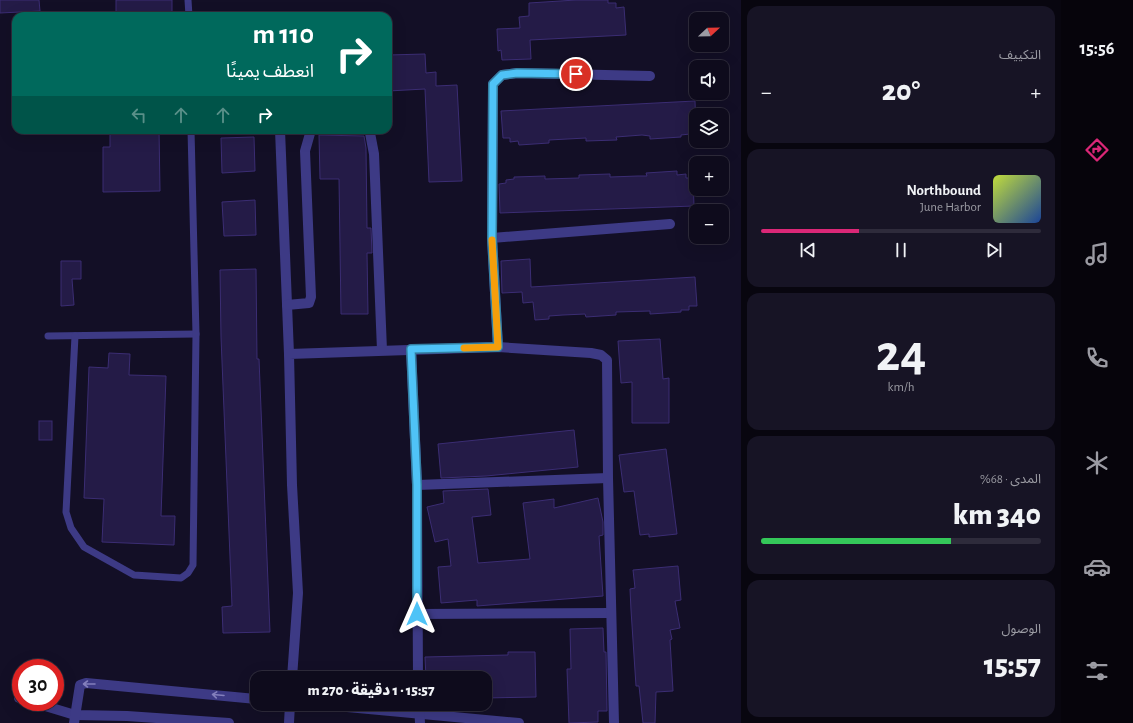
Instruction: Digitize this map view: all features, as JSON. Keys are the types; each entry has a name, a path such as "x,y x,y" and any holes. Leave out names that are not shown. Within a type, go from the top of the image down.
{"street":[{"path":"498,347 492,238 493,84 502,75 517,73 650,76"},
{"path":"280,134 289,354 292,485 298,593 292,671"},
{"path":"287,305 309,303 311,297 305,151 310,134"},
{"path":"370,134 374,154 382,350"},
{"path":"492,238 670,224"},
{"path":"289,354 498,347 591,353 601,355 607,360 608,478 614,723"},
{"path":"411,349 417,485 418,671"},
{"path":"417,485 608,478"},
{"path":"417,614 611,613"},
{"path":"75,719 80,685 86,683 250,697"},
{"path":"55,711 75,719 126,719 229,723"},
{"path":"290,711 290,723"},
{"path":"364,711 419,719 519,723"}],"lane":[{"path":"188,0 189,12"},
{"path":"75,336 66,512 71,528 84,547 134,574 180,578 188,573 193,565 196,334 191,134"},
{"path":"48,336 196,334"}],"building":[{"path":"0,0 39,0 40,11 0,13"},
{"path":"116,0 172,0 172,12 116,12"},
{"path":"576,0 608,0 608,3 616,3 616,8 624,7 626,35 530,40 531,59 502,60 501,50 498,51 497,29 520,28 519,17 529,16 529,3"},
{"path":"425,54 426,73 436,72 436,86 457,85 462,181 429,182 425,89 392,91 392,55"},
{"path":"695,101 695,108 689,108 689,134 681,135 681,137 650,139 650,136 642,135 616,137 617,140 586,141 586,138 549,140 549,143 519,145 518,141 510,142 510,138 503,138 501,111"},
{"path":"110,134 159,134 160,191 103,192 103,147 110,147"},
{"path":"319,135 364,136 366,148 367,228 371,228 372,253 367,253 368,314 341,314 339,179 320,179"},
{"path":"254,137 255,171 222,173 221,138"},
{"path":"677,171 677,175 686,174 686,178 689,178 689,196 694,196 694,204 689,204 689,206 500,213 499,184 506,183 506,180 514,179 514,177 545,176 545,179 579,178 579,175 610,174 610,177 647,176 646,173"},
{"path":"255,200 256,235 224,236 222,202"},
{"path":"530,259 531,287 695,277 697,306 689,306 689,310 681,310 681,312 650,314 650,311 616,312 616,315 586,317 585,314 563,315 549,316 549,319 535,320 533,302 523,303 522,292 502,293 501,261"},
{"path":"61,261 81,261 81,279 72,279 74,305 61,306"},
{"path":"256,269 257,359 259,359 270,632 223,633 222,607 232,606 221,337 220,270"},
{"path":"660,339 663,379 669,378 669,423 632,423 632,382 621,383 618,341"},
{"path":"109,353 130,354 129,375 166,376 161,516 175,516 174,545 102,542 104,499 84,498 89,367 108,368"},
{"path":"39,421 52,421 52,440 39,440"},
{"path":"574,430 578,467 486,476 441,478 438,444"},
{"path":"666,449 677,534 649,537 649,534 640,535 634,491 624,492 619,455"},
{"path":"488,489 491,515 472,517 478,563 530,559 523,503 554,499 554,508 598,498 603,522 603,535 599,536 603,596 477,606 477,600 441,603 438,567 451,566 448,539 435,542 427,507 444,503 443,491"},
{"path":"678,566 681,600 675,601 680,628 670,630 672,639 670,640 673,691 656,692 655,723 643,723 639,686 636,686 631,610 630,589 635,588 633,570"},
{"path":"603,628 604,652 606,652 607,711 598,711 598,722 569,723 567,669 571,669 570,629"},
{"path":"508,652 535,652 536,697 492,698 492,671 426,671 425,657 508,655"}],"slow traffic":[{"path":"464,348 498,347 492,240"}],"route":[{"path":"417,614 417,485 411,349 498,347 492,238 493,84 502,75 517,73 576,74"}]}
